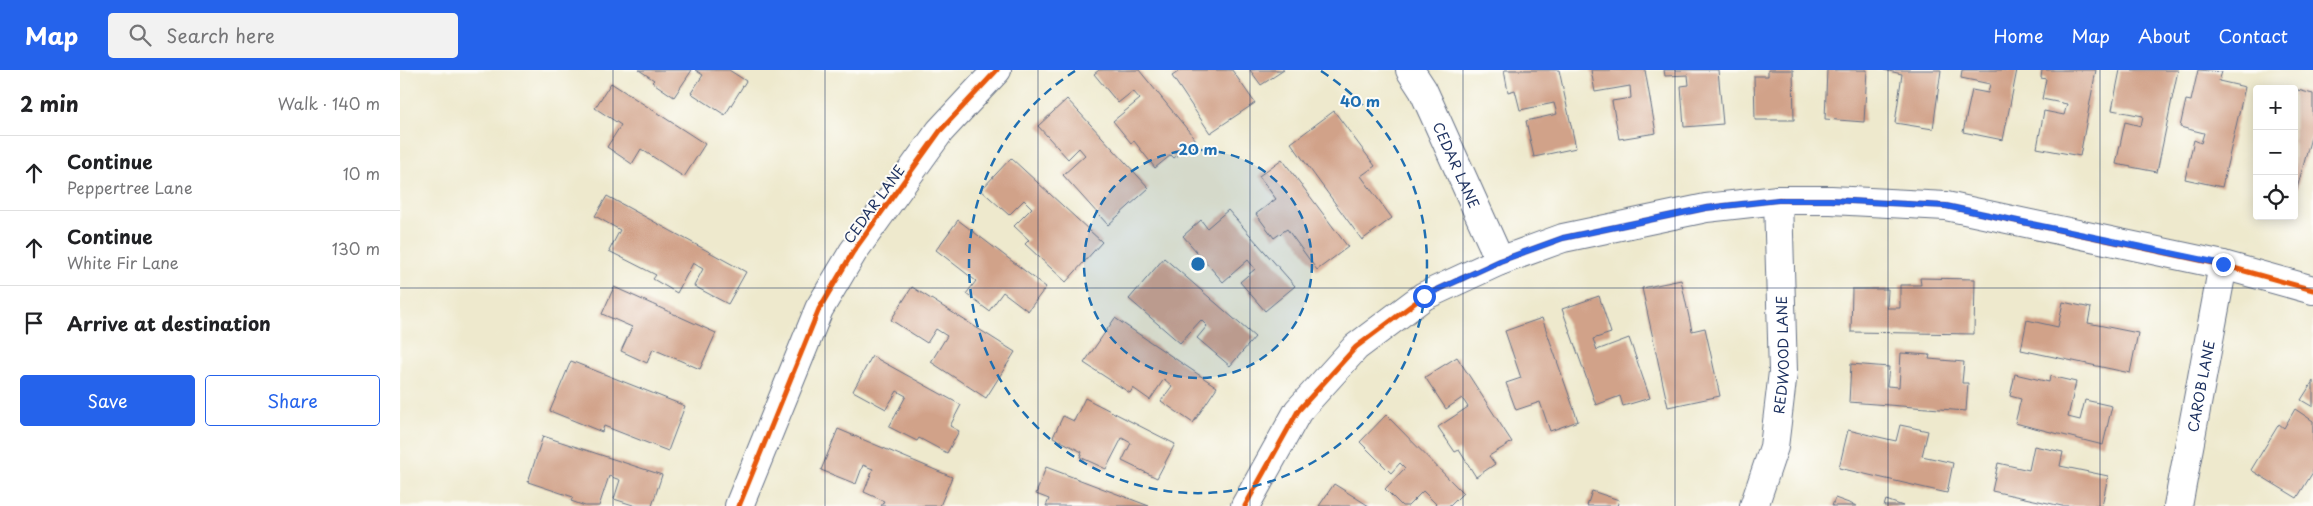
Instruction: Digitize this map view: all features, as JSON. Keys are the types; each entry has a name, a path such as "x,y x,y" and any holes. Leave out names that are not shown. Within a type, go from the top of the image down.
{"street":[{"name":"CEDAR LANE","path":"739,506 819,309 853,252 940,131 996,70"},
{"name":"CEDAR LANE","path":"1410,70 1423,90 1500,261"},
{"path":"1245,506 1298,411 1356,347 1424,296 1500,261 1563,238 1706,208 1778,200 1831,200 1946,206 2223,264 2313,290"},
{"name":"REDWOOD LANE","path":"1754,506 1774,447 1783,372 1778,200"},
{"name":"CAROB LANE","path":"2178,506 2223,264"}],"building":[{"path":"639,70 692,70 674,97 652,82 654,80"},
{"path":"695,70 729,70 746,81 725,115 691,93 703,75"},
{"path":"1099,70 1139,70 1196,140 1174,158 1171,155 1155,168 1134,141 1131,143 1113,121 1140,99 1133,91 1118,103 1094,74"},
{"path":"1181,70 1232,70 1255,103 1210,133 1172,76"},
{"path":"1250,70 1284,70 1261,85"},
{"path":"1504,70 1559,70 1576,148 1534,157 1526,121 1557,114 1554,103 1520,110 1515,90 1508,92"},
{"path":"1591,70 1645,70 1656,133 1619,139 1612,101 1631,98 1630,86 1595,92"},
{"path":"1664,70 1718,70 1723,124 1684,127 1681,86 1689,85 1688,75 1665,76"},
{"path":"1768,70 1793,70 1794,120 1755,120 1754,76 1768,76"},
{"path":"1827,70 1867,70 1864,122 1825,119"},
{"path":"1884,70 1941,70 1933,129 1895,123 1902,74"},
{"path":"1962,70 2017,70 2003,140 1963,132 1972,90 1988,93 1990,84 1961,78"},
{"path":"2042,70 2096,70 2080,156 2037,148 2044,111 2064,115 2067,104 2042,99 2046,79 2041,78"},
{"path":"2120,70 2178,70 2157,172 2116,164 2125,122 2141,126 2143,116 2112,110"},
{"path":"2198,70 2222,72 2219,81 2245,87 2222,187 2185,179 2194,140 2201,143 2204,133 2180,127 2186,100 2191,101"},
{"path":"611,83 705,144 684,177 641,149 632,164 607,147 621,125 595,108"},
{"path":"2298,90 2313,94 2313,130 2298,185"},
{"path":"1067,99 1149,188 1108,225 1063,175 1085,155 1079,148 1068,159 1038,126"},
{"path":"1334,111 1375,166 1361,176 1392,218 1362,240 1291,143"},
{"path":"1011,158 1102,242 1066,282 1025,244 1029,240 1014,226 1032,208 1024,200 1009,215 981,190"},
{"path":"1282,159 1348,247 1317,270 1287,229 1274,238 1256,214 1276,199 1259,176"},
{"path":"607,196 746,272 728,304 694,286 703,269 693,263 677,293 653,279 656,275 609,251 620,230 595,216"},
{"path":"1228,210 1295,286 1265,311 1240,282 1255,269 1248,260 1223,282 1183,236 1201,220 1207,228"},
{"path":"958,220 1046,287 1028,311 1003,292 989,311 966,294 976,281 936,250"},
{"path":"1164,258 1255,337 1230,366 1197,338 1207,326 1201,320 1180,343 1129,299"},
{"path":"1920,278 1975,279 1974,334 1851,332 1852,289 1888,289 1887,308 1900,308 1900,285 1921,285"},
{"path":"1681,280 1692,331 1705,328 1720,396 1668,407 1642,288"},
{"path":"614,287 716,333 700,369 653,349 647,363 621,351 632,327 602,314"},
{"path":"912,287 1015,352 986,398 931,362 947,336 936,329 927,343 891,320"},
{"path":"1599,296 1611,333 1593,339 1597,350 1629,338 1650,398 1623,406 1620,396 1596,405 1562,309"},
{"path":"2063,302 2091,308 2088,323 2138,333 2130,373 2021,350 2027,320 2058,327"},
{"path":"1115,318 1217,387 1193,423 1161,401 1172,386 1164,379 1150,400 1133,388 1130,393 1084,363"},
{"path":"1542,318 1578,421 1550,431 1540,402 1516,410 1506,383 1521,378 1505,331"},
{"path":"1901,353 1930,355 1929,359 1964,362 1962,383 1968,383 1966,411 1849,402 1851,364 1889,367 1887,386 1899,387"},
{"path":"872,356 961,405 950,426 959,431 947,453 919,438 917,441 889,427 906,396 897,391 886,409 853,391"},
{"path":"1457,357 1512,442 1489,456 1495,464 1476,477 1459,450 1455,452 1438,427 1468,407 1462,398 1446,409 1425,377"},
{"path":"571,361 685,406 668,451 604,426 602,432 550,411"},
{"path":"2015,374 2049,382 2050,376 2076,382 2068,417 2080,420 2085,400 2112,406 2103,445 2015,423 2021,399 2010,396"},
{"path":"2313,381 2313,407 2301,400"},
{"path":"1085,398 1175,444 1157,478 1122,461 1131,443 1122,438 1106,469 1080,457 1082,452 1053,437 1063,416 1074,421"},
{"path":"2295,409 2313,421 2313,472 2297,498 2251,470 2279,424 2284,428"},
{"path":"1386,415 1463,493 1450,506 1438,506 1423,491 1408,506 1402,506 1385,489 1405,468 1400,463 1391,473 1360,442"},
{"path":"1900,425 1928,431 1922,456 1953,463 1947,493 1839,468 1848,430 1896,441"},
{"path":"838,429 952,477 940,506 881,506 884,501 864,492 873,469 863,465 856,484 821,470"},
{"path":"543,436 662,475 652,506 636,506 614,499 620,480 609,476 599,506 585,506 571,501 573,497 528,482"},
{"path":"2034,446 2063,452 2060,466 2108,476 2102,506 2062,506 1992,491 1998,463 2029,470"},
{"path":"1046,467 1149,506 1046,506 1049,499 1036,494"},
{"path":"1334,484 1369,506 1319,506"},
{"path":"1592,491 1619,500 1617,506 1587,506"},
{"path":"1835,498 1857,506 1832,506"},
{"path":"1886,500 1903,506 1884,506"}],"cycle path":[{"path":"739,506 819,309 853,252 940,131 997,70"},
{"path":"1245,506 1298,411 1356,347 1424,296 1500,261 1563,238 1706,208 1778,200 1831,200 1946,206 2223,265 2313,290"}],"route":[{"path":"1424,296 1500,261 1563,238 1706,208 1778,200 1831,200 1946,206 2223,264"}]}
